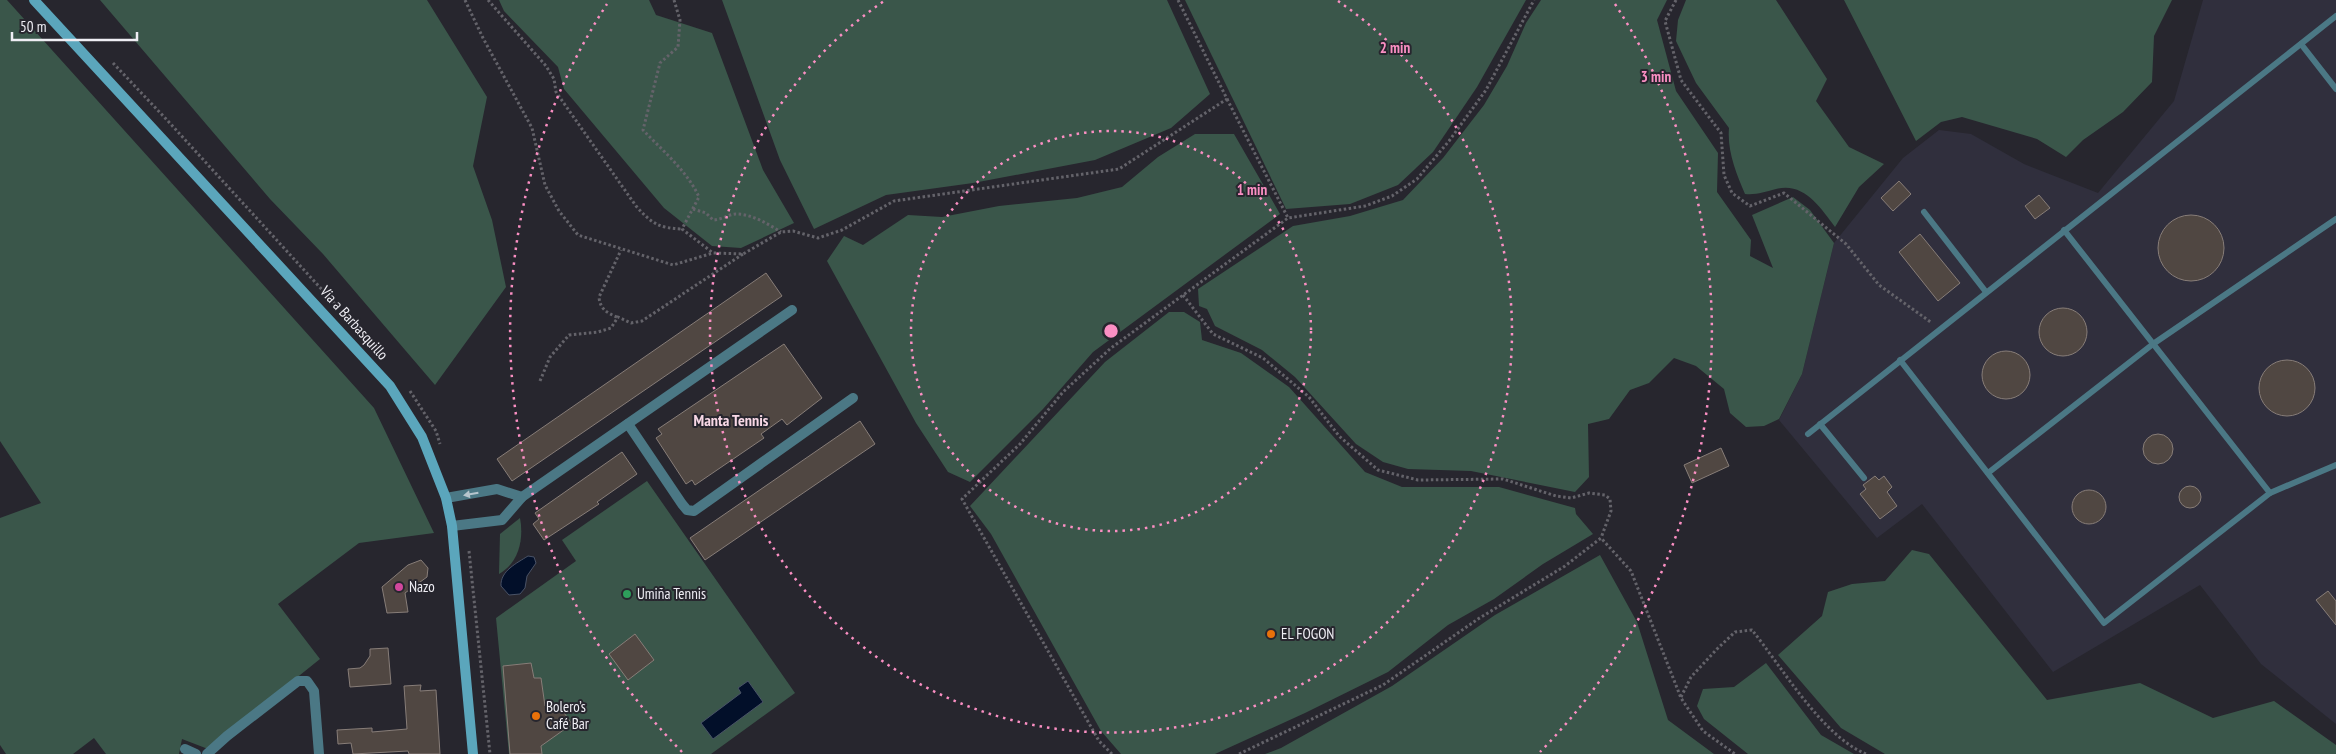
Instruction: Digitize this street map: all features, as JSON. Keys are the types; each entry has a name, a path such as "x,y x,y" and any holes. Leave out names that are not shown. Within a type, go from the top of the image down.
{"main road":[{"name":"Via a Barbasquillo","path":"34,0 390,386 422,437 446,498 452,526 473,754"}],"street":[{"path":"452,526 502,520 522,497 792,310"},
{"path":"628,424 682,504 687,510 694,511 852,398"},
{"path":"446,498 497,489 522,497"},
{"path":"207,754 227,736 298,681 307,681 314,691 319,754"},
{"path":"185,749 196,754"}],"lane":[{"path":"1808,434 2336,16"},
{"path":"2301,44 2336,89"},
{"path":"1924,212 1986,292"},
{"path":"1988,474 2153,344 2336,218"},
{"path":"2064,230 2270,493"},
{"path":"1900,360 2104,623 2270,493 2336,465"},
{"path":"1820,424 1864,478"}],"path":[{"path":"466,0 483,38 532,128 545,185 558,211 578,235 673,265 713,253 744,254"},
{"path":"488,0 546,66 554,78 556,92 636,206 648,219 663,228 682,229 713,253"},
{"path":"674,0 680,20 678,47 660,63 644,130 692,184 699,197 682,229"},
{"path":"1178,0 1288,218"},
{"path":"1112,754 1099,741 962,499 1020,444 1064,392 1111,348 1288,218 1365,206 1392,196 1417,179 1449,141 1486,90 1534,0"},
{"path":"1676,0 1665,21 1681,80 1721,133 1724,175 1732,193 1750,206 1784,193 1846,244 1879,285 1940,329"},
{"path":"108,58 341,311"},
{"path":"621,250 599,297 600,304 609,314 632,323 642,321 781,232 793,231 818,238 842,230 894,201 1119,169 1227,99"},
{"path":"693,209 706,213 713,220 722,220 735,214 752,217 781,232"},
{"path":"1183,295 1213,334 1263,358 1309,397 1339,436 1378,470 1418,480 1503,479 1570,498 1589,493 1605,495 1610,500 1610,511 1601,538 1565,566 1478,619 1382,685 1239,754"},
{"path":"540,381 550,356 569,335 598,332 611,328 618,317"},
{"path":"408,388 436,431 443,450"},
{"path":"1601,538 1630,571 1681,698 1703,730 1735,754"},
{"path":"469,550 490,754"},
{"path":"1681,698 1691,677 1717,649 1735,632 1752,630 1823,722 1858,751 1866,754"}],"shaded area":[{"path":"2203,0 2336,0 2336,724 2261,664 2200,585 2053,672 1922,504 1877,538 1779,420 1802,374 1834,243 1903,158 1939,130 1971,134 2024,164 2098,193 2174,101"}],"green space":[{"path":"0,0 7,0 374,408 434,533 359,543 278,604 320,659 208,749 182,739 179,754 106,754 94,738 73,754 6,754 0,745 0,518 41,503 0,441"},
{"path":"100,0 427,0 487,97 473,166 492,220 506,287 435,385 323,254 270,199"},
{"path":"499,0 649,0 656,15 712,33 763,170 794,223 741,248 712,246 664,208 564,89 558,67 504,11"},
{"path":"722,0 1167,0 1210,94 1171,128 1095,160 973,183 886,195 814,229 780,160"},
{"path":"1185,0 1526,0 1477,87 1433,152 1398,185 1350,204 1286,209"},
{"path":"1541,0 1667,0 1657,20 1676,91 1718,153 1717,192 1751,240 1750,256 1773,268 1752,215 1793,197 1810,210 1834,243 1802,374 1779,419 1764,426 1746,427 1730,413 1724,389 1696,366 1674,358 1649,383 1630,390 1609,419 1588,424 1589,477 1575,492 1471,471 1408,469 1383,462 1356,444 1295,377 1262,350 1215,326 1207,309 1199,306 1198,289 1293,226 1350,216 1403,200 1443,158 1484,105 1507,66 1526,23"},
{"path":"1686,0 1776,0 1827,79 1816,101 1849,147 1884,164 1859,187 1835,227 1817,204 1795,189 1776,189 1757,194 1745,194 1735,170 1729,145 1729,128 1696,83 1676,41 1678,20"},
{"path":"1844,0 2172,0 2154,36 2152,82 2123,112 2083,140 2066,157 2037,139 1962,117 1941,122 1916,141"},
{"path":"1195,134 1234,134 1280,214 1093,352 1043,409 970,482 948,472 916,423 827,261 844,236 863,245 908,215 942,217 999,206 1077,198 1122,187 1158,157"},
{"path":"1169,312 1184,312 1200,322 1202,340 1241,353 1289,387 1365,472 1402,487 1499,487 1575,508 1576,514 1593,534 1543,564 1494,599 1448,625 1388,672 1305,713 1215,754 1121,754 1101,731 991,534 970,506 1105,362"},
{"name":"Umiña Tennis","path":"647,481 795,693 711,754 509,754 496,618 576,561 562,540"},
{"path":"520,518 521,534 518,550 511,564 499,574 500,534"},
{"path":"1912,550 1929,554 2047,700 2140,683 2213,718 2274,701 2336,745 2336,754 1885,754 1841,728 1778,655 1822,616 1828,592 1852,584 1885,581"},
{"path":"1600,555 1637,622 1668,720 1714,754 1265,754 1281,748 1392,686 1495,615"},
{"path":"1766,663 1821,735 1854,754 1748,754 1704,719 1697,706 1703,689 1734,687"}],"water":[{"path":"528,556 534,557 536,563 527,576 525,588 520,594 509,595 501,586 503,576 510,568"},
{"path":"748,681 763,702 713,739 701,723 741,693 738,688"}],"building":[{"path":"1899,181 1911,194 1893,211 1881,198"},
{"path":"2039,195 2050,208 2035,219 2025,206"},
{"path":"2191,215 2204,218 2214,225 2221,235 2224,248 2221,261 2214,271 2204,278 2191,281 2178,278 2168,271 2161,261 2158,248 2161,235 2168,225 2178,218"},
{"path":"1920,234 1960,283 1938,301 1899,252"},
{"path":"766,273 782,296 512,481 497,459"},
{"path":"2058,308 2068,308 2080,315 2087,327 2087,337 2080,349 2068,356 2058,356 2050,352 2043,345 2039,337 2039,327 2043,319 2050,312"},
{"path":"784,344 822,398 787,425 782,419 761,434 764,438 695,485 692,480 686,484 656,438 662,434 658,429"},
{"path":"2006,351 2015,353 2023,358 2028,366 2030,375 2028,384 2023,392 2015,397 2006,399 1997,397 1989,392 1984,384 1982,375 1984,366 1989,358 1997,353"},
{"path":"2287,360 2302,365 2310,373 2315,388 2310,403 2302,411 2287,416 2272,411 2264,403 2259,388 2264,373 2272,365"},
{"path":"860,421 875,444 705,560 690,538"},
{"path":"2158,434 2169,438 2173,449 2169,460 2158,464 2147,460 2143,449 2147,438"},
{"path":"1721,448 1729,466 1692,483 1684,465"},
{"path":"622,452 637,474 597,502 599,504 544,540 533,524 539,519 535,513"},
{"path":"1875,476 1879,480 1884,476 1892,487 1887,492 1897,506 1880,519 1860,494 1866,489 1863,485"},
{"path":"2190,486 2198,489 2201,497 2198,505 2190,508 2182,505 2179,497 2182,489"},
{"path":"2089,490 2096,491 2101,495 2105,500 2105,514 2101,519 2096,523 2089,524 2082,523 2077,519 2073,514 2072,507 2073,500 2077,495 2082,491"},
{"name":"Nazo","path":"421,560 428,568 427,577 405,593 408,612 387,613 382,587 408,565"},
{"path":"2328,591 2336,601 2336,625 2316,600"},
{"path":"635,634 654,660 628,680 609,654"},
{"path":"388,648 391,684 350,687 348,669 360,668 364,665 370,656 370,649"},
{"name":"Bolero’s Café Bar","path":"531,663 534,678 541,678 545,706 557,703 572,724 541,746 542,754 510,754 503,666"},
{"path":"421,685 420,691 436,690 440,754 409,754 408,751 353,754 351,743 338,744 337,730 372,728 372,732 407,729 404,686"}],"place":[{"name":"Nazo","path":"399,587"},
{"name":"Umiña Tennis","path":"627,594"},
{"name":"EL FOGON","path":"1271,634"},
{"name":"Bolero’s Café Bar","path":"536,716"}],"district":[{"name":"Manta Tennis","path":"731,420"}]}
